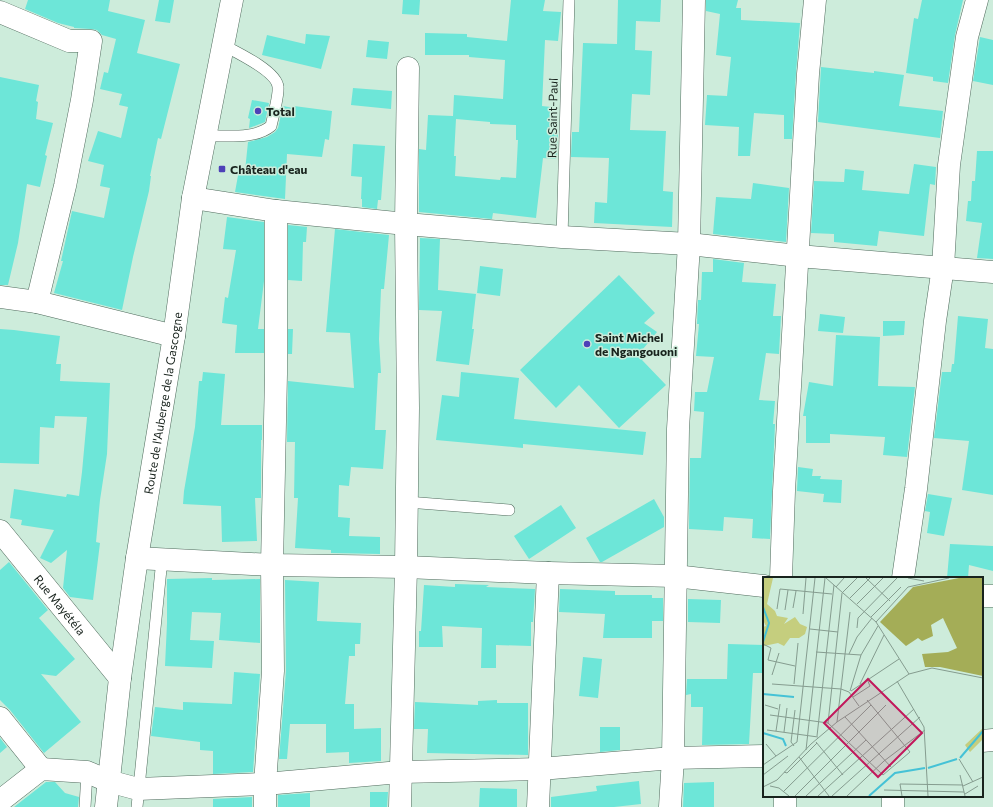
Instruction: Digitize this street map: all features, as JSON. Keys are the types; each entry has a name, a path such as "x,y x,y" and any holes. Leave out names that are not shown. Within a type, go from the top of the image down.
{"street":[{"path":"2,0 0,12 69,41 91,41 82,100 65,186 37,302"},
{"name":"Route de l'Auberge de la Gascogne","path":"106,807 120,678 137,558 174,336 193,198 232,0"},
{"path":"670,807 673,758 678,429 689,244 694,0"},
{"path":"781,577 784,491 808,74 815,0"},
{"path":"903,577 916,489 935,321 943,268 949,165 966,37 977,0"},
{"path":"400,807 407,502 408,408 406,224 408,68"},
{"path":"193,198 276,211 406,224 562,238 689,244 798,256 993,272"},
{"path":"265,807 265,784 273,671 272,564 276,374 276,211"},
{"path":"0,297 37,302 174,336"},
{"name":"Rue Mayétéla","path":"0,531 120,678"},
{"path":"137,558 272,564 676,576 763,586"},
{"path":"538,807 548,573"},
{"path":"0,718 41,769"},
{"path":"0,801 41,769 87,772 108,780 137,798 265,784 400,772 540,770 673,758 763,756"}],"lane":[{"name":"Rue Saint-Paul","path":"562,238 569,0"},
{"path":"204,136 248,135 264,132 271,126 278,86 274,78 259,64 223,44"},
{"path":"407,502 509,510"},
{"path":"137,798 162,559"},
{"path":"86,807 87,772"}],"building":[{"path":"28,0 110,0 108,11 145,20 137,53 180,64 161,139 158,138 150,176 149,191 122,310 54,293 63,261 61,261 72,211 104,218 110,188 100,186 104,165 88,161 98,131 121,138 128,107 119,105 122,94 100,89 104,72 108,73 116,39 102,35 97,30 74,28 58,23 25,9"},
{"path":"159,0 174,0 170,23 155,21"},
{"path":"403,0 420,0 419,15 402,14"},
{"path":"511,0 545,0 543,11 561,12 558,41 545,40 542,106 551,107 550,131 558,131 557,156 556,159 543,158 536,218 493,213 492,219 419,212 419,149 426,150 428,115 453,116 454,95 503,99 505,60 469,57 469,55 425,55 425,33 467,34 467,37 507,41","holes":["456,119 490,122 490,124 516,125 516,140 518,140 516,178 501,177 500,180 455,176 456,156 454,156"]},
{"path":"618,0 661,0 660,22 636,21 635,50 652,51 650,95 632,94 630,130 666,131 663,191 673,192 672,227 594,223 595,202 607,203 609,158 571,157 572,132 579,132 583,43 617,44"},
{"path":"706,0 738,0 736,8 741,8 741,20 800,23 792,139 784,139 784,115 754,113 750,156 738,156 739,127 705,125 707,95 727,96 731,57 716,55 720,14 706,11"},
{"path":"922,0 963,0 955,35 948,83 933,81 933,77 906,73 914,18 918,19"},
{"path":"306,34 330,36 321,69 262,55 267,35 305,44"},
{"path":"980,37 993,40 993,85 973,81"},
{"path":"368,40 389,42 387,59 366,57"},
{"path":"821,67 904,75 899,106 943,111 940,138 818,122"},
{"path":"0,77 39,85 36,101 38,102 36,119 53,123 45,155 47,156 40,187 27,184 18,243 8,285 0,285"},
{"path":"353,88 392,91 391,109 351,105"},
{"path":"252,100 269,103 265,122 249,128 250,119 248,118"},
{"path":"283,106 332,111 329,140 325,139 322,157 287,154 285,199 235,192 239,170 245,171 248,142 267,137 275,132 278,128"},
{"path":"353,144 385,146 381,200 378,200 377,209 362,207 362,177 351,176"},
{"path":"977,151 993,151 993,259 977,258 982,223 966,221 968,201 971,201 972,181 975,181"},
{"path":"914,164 936,167 935,185 930,184 924,236 879,231 877,246 834,242 834,234 811,233 814,181 844,182 845,169 864,171 862,190 909,194"},
{"path":"753,183 789,188 786,242 713,234 716,197 751,199"},
{"path":"227,217 264,222 264,281 258,329 264,329 264,353 235,353 237,325 222,323 225,297 228,298 236,250 223,249"},
{"path":"288,225 307,227 306,242 303,242 302,281 288,280"},
{"path":"335,229 389,235 384,289 381,289 379,339 381,373 378,373 375,430 386,430 383,469 351,467 349,486 339,485 338,517 350,518 349,536 380,537 380,554 331,553 331,550 295,548 298,498 294,498 295,442 287,442 288,381 354,388 350,333 326,332"},
{"path":"420,238 440,239 438,290 476,294 472,329 474,329 469,365 436,361 442,311 419,310"},
{"path":"713,259 744,263 742,282 776,284 773,316 781,316 779,354 766,353 759,400 775,401 770,539 752,538 753,519 724,517 723,531 689,529 690,458 701,458 704,412 694,411 695,392 707,392 714,357 696,356 699,324 697,324 698,300 701,300 702,272 713,272"},
{"path":"480,266 503,269 500,296 477,293"},
{"path":"619,275 655,313 644,323 657,332 643,349 648,355 642,360 666,385 619,428 579,385 556,408 520,370"},
{"path":"820,314 845,317 843,333 818,331"},
{"path":"958,316 988,319 985,348 993,349 993,495 962,490 969,441 934,438 942,372 951,372 952,364 954,364"},
{"path":"883,321 905,321 904,335 883,336"},
{"path":"0,329 60,336 56,364 61,364 60,381 110,383 107,454 100,500 96,542 100,543 93,600 70,597 63,588 67,550 51,563 40,558 54,530 21,525 22,520 10,518 14,489 66,497 67,494 79,496 87,417 55,416 54,428 40,427 39,464 0,463"},
{"path":"288,329 293,329 292,354 288,354"},
{"path":"836,335 880,337 878,386 915,387 907,457 883,455 885,437 830,434 830,443 806,443 806,416 803,416 809,382 833,386"},
{"path":"203,372 225,374 221,425 262,425 261,498 255,498 257,541 222,542 221,506 183,504 195,427 199,381 202,381"},
{"path":"461,372 519,378 514,419 646,432 643,455 523,444 523,448 436,440 442,395 459,397"},
{"path":"798,467 813,469 812,476 821,476 820,479 842,480 841,503 823,502 824,494 797,491"},
{"path":"928,494 952,498 944,536 927,533 930,512 925,511"},
{"path":"654,499 664,517 664,527 600,562 586,538"},
{"path":"561,505 576,528 529,559 514,536"},
{"path":"950,544 993,546 993,571 969,565 968,577 947,577"},
{"path":"9,562 48,610 39,618 75,659 56,676 41,674 81,722 44,753 10,710 0,700 0,570"},
{"path":"212,578 212,580 260,579 260,643 219,640 221,613 192,612 190,640 214,641 212,668 165,666 167,579"},
{"path":"285,580 319,582 317,621 361,623 360,644 355,644 355,656 349,656 345,704 354,704 354,729 381,728 381,761 349,763 349,752 326,753 326,724 290,724 287,759 279,759 286,671"},
{"path":"455,584 535,589 533,622 531,622 531,646 496,645 496,668 481,668 482,628 442,626 443,647 419,647 419,631 421,631 424,585 455,587"},
{"path":"560,589 615,591 615,595 652,595 652,598 663,598 663,621 652,621 652,638 603,638 605,614 559,612"},
{"path":"688,599 721,600 720,623 688,622"},
{"path":"728,644 763,645 763,673 753,673 749,744 702,745 703,707 691,707 691,694 686,695 687,679 727,679"},
{"path":"583,657 602,659 598,698 579,696"},
{"path":"234,672 260,674 253,772 213,774 213,751 200,750 200,742 151,736 155,707 183,710 183,702 232,704"},
{"path":"497,700 497,703 528,703 528,755 427,753 428,729 414,729 415,702 478,705 478,701"},
{"path":"600,727 620,727 620,750 600,752"},
{"path":"0,738 7,747 0,753"},
{"path":"639,781 641,804 614,807 551,807 551,797 597,791 596,786"},
{"path":"46,782 55,782 65,793 79,797 78,807 14,807"},
{"path":"714,782 714,807 683,807 684,783"},
{"path":"480,788 517,789 517,807 479,807"},
{"path":"370,792 388,792 387,807 370,807"},
{"path":"310,793 310,807 278,807 278,795"},
{"path":"252,797 252,807 213,807 213,799"}],"place":[{"name":"Total","path":"258,111"},
{"name":"Château d'eau","path":"222,169"},
{"name":"Saint Michel de Ngangouoni","path":"587,344"}]}
